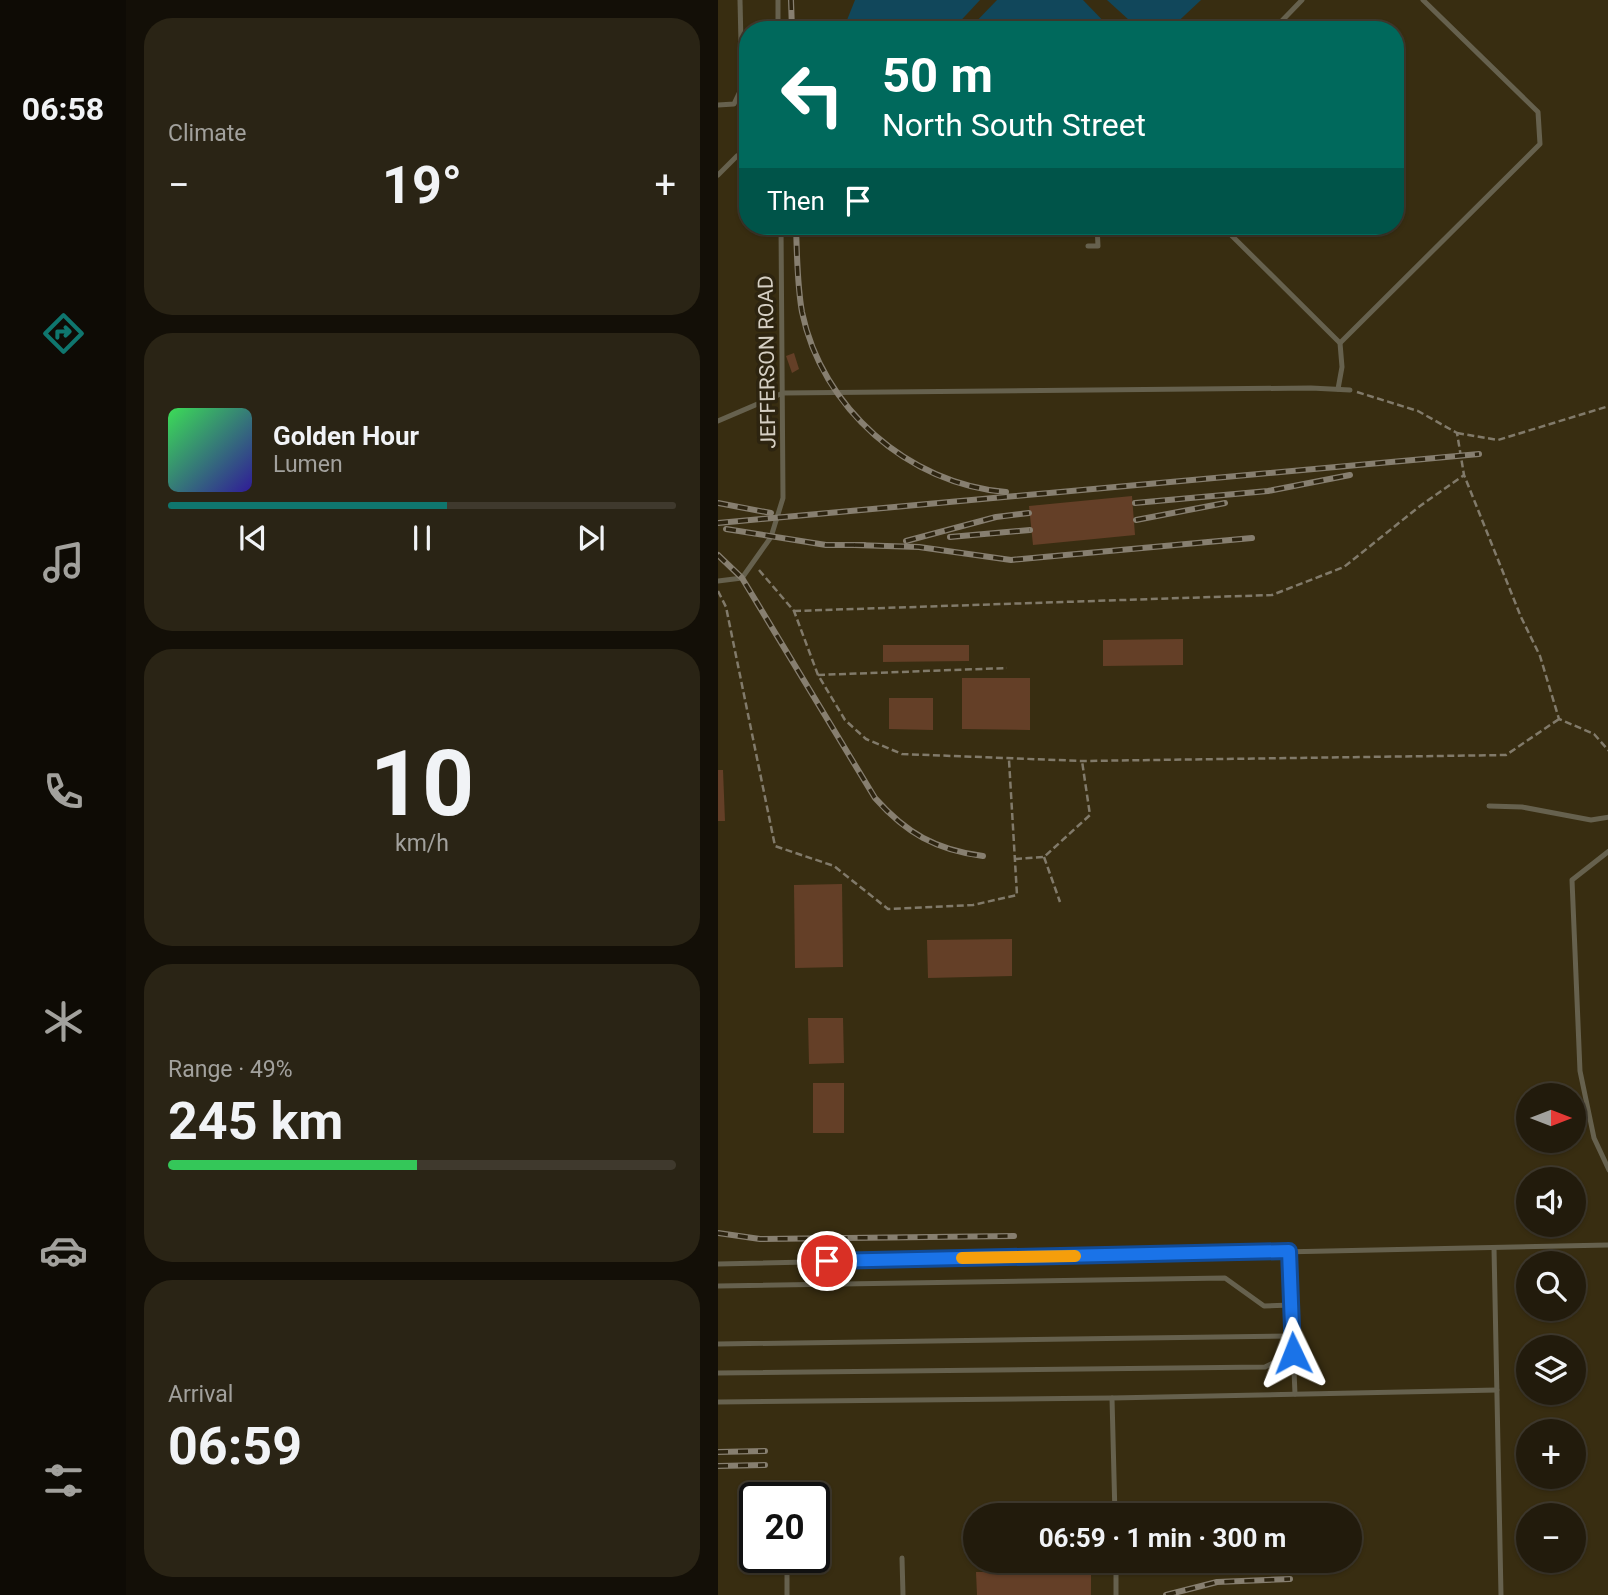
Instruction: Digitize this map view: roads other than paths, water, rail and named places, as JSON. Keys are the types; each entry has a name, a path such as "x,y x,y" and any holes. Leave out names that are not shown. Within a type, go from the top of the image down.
{"lane":[{"path":"740,0 741,21"},
{"path":"778,0 778,21"},
{"path":"1282,21 1302,0"},
{"path":"1340,343 1540,144 1538,112 1423,0"},
{"path":"718,105 734,104 739,96"},
{"path":"719,172 737,156"},
{"name":"JEFFERSON ROAD","path":"718,581 742,578 771,537 783,498 781,235"},
{"path":"1088,246 1098,246 1097,235"},
{"path":"1231,235 1340,343 1342,367 1338,389"},
{"path":"718,421 783,393 1350,390"},
{"path":"1489,806 1522,807 1591,820 1609,817"},
{"path":"1609,851 1572,880 1580,1071 1594,1138 1609,1170"},
{"path":"718,1264 1609,1245"},
{"path":"1494,1248 1501,1595"},
{"path":"1289,1251 1295,1394"},
{"path":"718,1286 1225,1278 1264,1306 1291,1305"},
{"path":"718,1344 1292,1336"},
{"path":"718,1373 1265,1367 1293,1353"},
{"path":"718,1402 1497,1390"},
{"path":"1112,1398 1115,1503"},
{"path":"902,1558 902,1595"},
{"path":"787,1573 787,1595"},
{"path":"1116,1573 1116,1595"}],"water":[{"path":"855,0 980,0 960,21 847,21"},
{"path":"997,0 1083,0 1103,21 977,21"},
{"path":"1107,0 1201,0 1179,21 1130,21"}],"railway":[{"path":"791,0 792,21"},
{"path":"796,235 802,312 812,347 849,409 875,435 904,457 936,474 970,486 1006,492"},
{"path":"718,523 1479,454"},
{"path":"1135,503 1268,491 1350,475"},
{"path":"718,503 771,513"},
{"path":"1136,520 1225,503"},
{"path":"906,541 996,517 1029,513"},
{"path":"726,529 826,545 864,545"},
{"path":"950,537 1030,530"},
{"path":"854,545 919,547 1011,560 1252,538"},
{"path":"718,555 742,578 875,798 898,821 923,838 951,849 983,856"},
{"path":"718,1233 760,1239 1014,1236"},
{"path":"718,1452 765,1451"},
{"path":"718,1466 765,1465"},
{"path":"1166,1595 1217,1582 1290,1579"}]}
